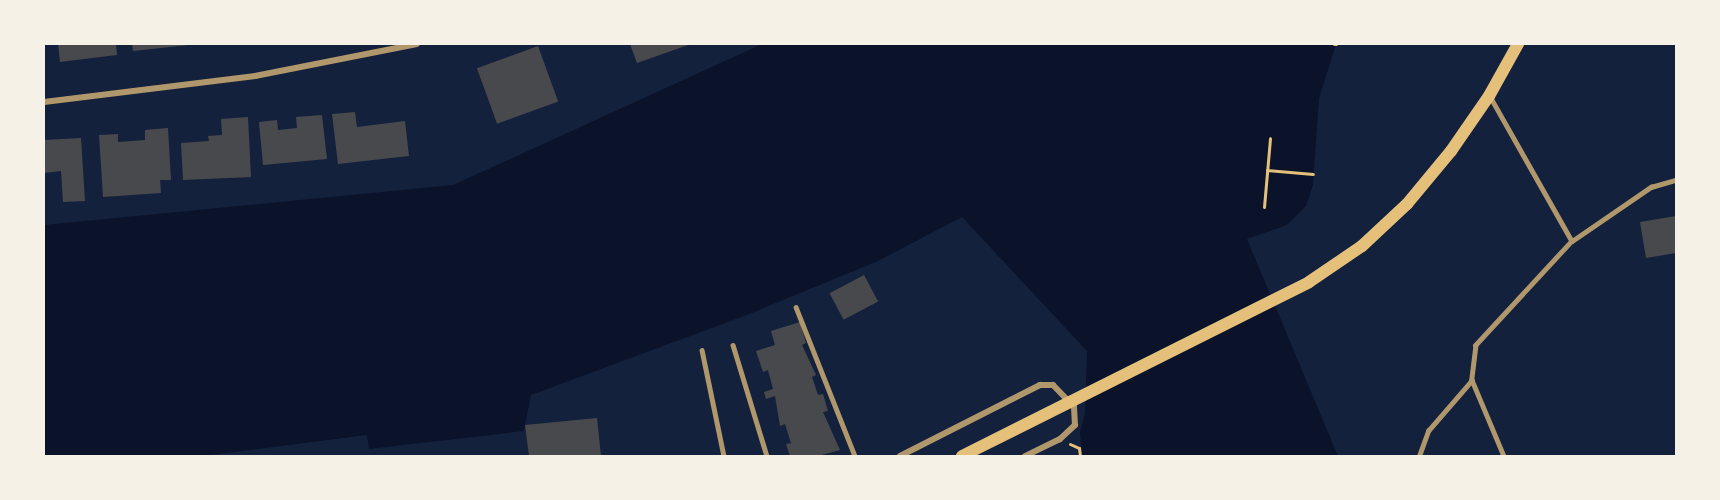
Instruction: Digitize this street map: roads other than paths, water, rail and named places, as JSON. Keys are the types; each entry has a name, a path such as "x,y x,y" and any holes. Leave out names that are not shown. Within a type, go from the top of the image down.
{"main road":[{"path":"962,456 1309,282 1362,246 1407,204 1489,96 1518,44"}],"street":[{"path":"44,102 255,76 417,44"},
{"path":"900,456 1040,385 1053,385 1074,407 1075,425 1060,439 1025,456"}],"lane":[{"path":"1489,96 1572,241"},
{"path":"1504,456 1472,380 1476,345 1572,241 1651,187 1677,180"},
{"path":"796,307 855,456"},
{"path":"733,345 767,456"},
{"path":"702,350 724,456"},
{"path":"1419,456 1428,431 1472,380"}],"water":[{"path":"762,44 1336,44 1319,99 1313,185 1306,206 1287,225 1247,239 1338,456 1082,456 1080,432 1085,414 1087,351 962,217 878,261 747,315 531,395 524,431 369,449 367,435 202,456 44,456 44,225 453,185"}]}
